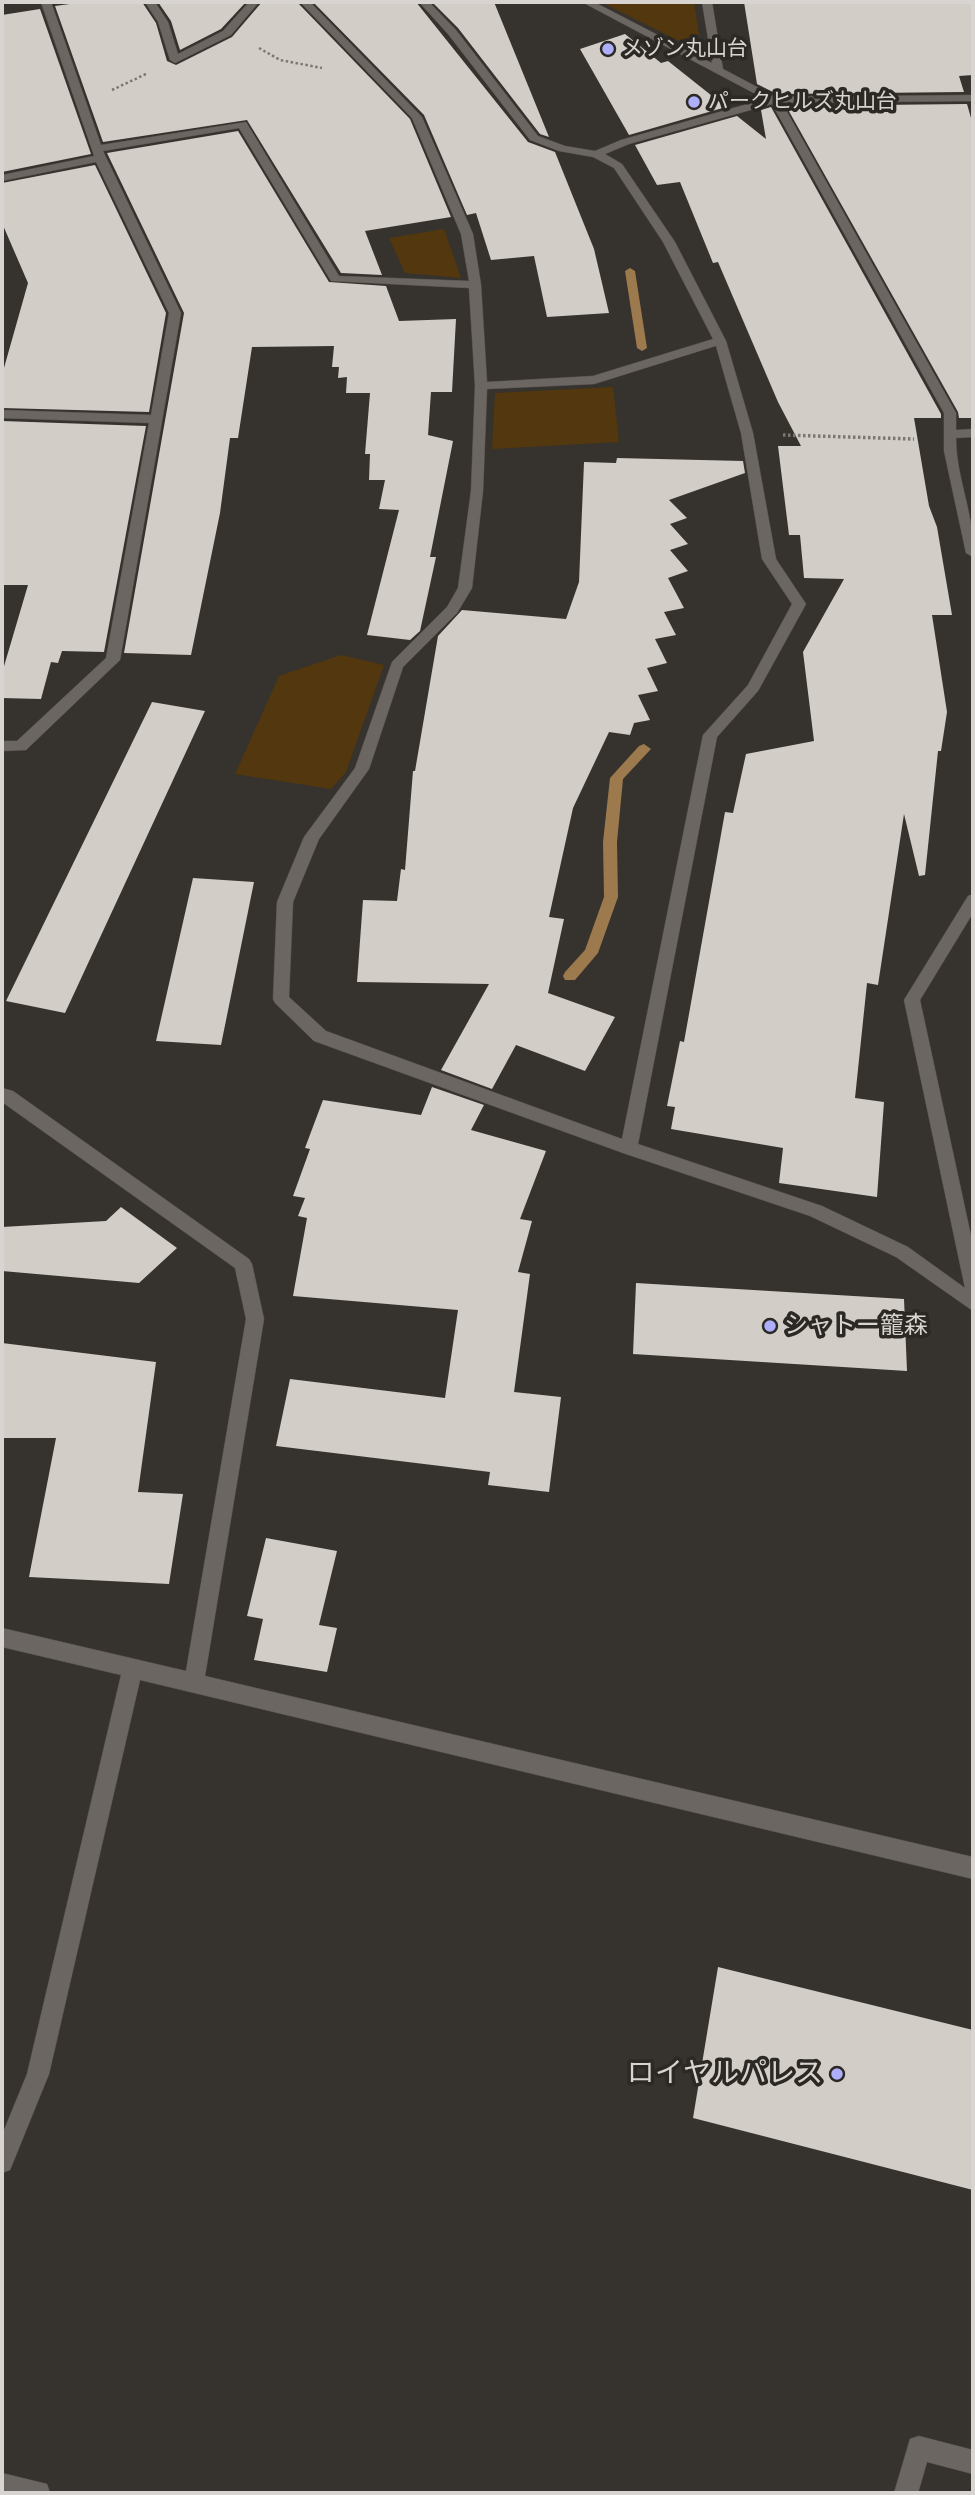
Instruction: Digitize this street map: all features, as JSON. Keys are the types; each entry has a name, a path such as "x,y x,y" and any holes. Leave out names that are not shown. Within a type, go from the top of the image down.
{"street":[{"path":"2,746 21,746 113,660 175,313 98,154 46,2"},
{"path":"150,2 163,22 174,60 227,33 254,2"},
{"path":"305,2 417,117 467,234 475,285 481,386 477,491 465,588 452,610 397,665 362,769 312,837 285,902 281,999 320,1036 629,1148 816,1211 902,1252 973,1303"},
{"path":"424,2 452,32 534,138 563,149 596,154 618,166 662,231 720,341 747,433 769,559 799,604 753,688 710,735 629,1148"},
{"path":"587,2 774,100 950,413 950,452 973,553"},
{"path":"707,2 718,69"},
{"path":"596,154 625,142 774,100 973,98"},
{"path":"2,178 98,154 242,124 335,279 475,285"},
{"path":"481,386 594,380 720,341"},
{"path":"2,414 155,419"},
{"path":"950,433 973,433"},
{"path":"973,900 912,1000 973,1285"},
{"path":"2,1095 243,1264 255,1319 194,1682"},
{"path":"2,1637 973,1868"},
{"path":"2,2162 38,2074 133,1668"},
{"path":"906,2493 919,2448 973,2462"},
{"path":"2,2485 38,2493"}],"path":[{"path":"234,25 266,55 301,66 375,74"},
{"path":"81,105 174,60"},
{"path":"747,433 922,439 950,433"}],"shaded area":[{"path":"601,2 694,2 699,34 679,41"},
{"path":"444,229 461,278 405,273 389,238"},
{"path":"613,387 619,442 492,449 495,393"},
{"path":"341,655 384,665 346,772 331,789 235,774 279,676"}],"building":[{"path":"84,2 142,2 156,23 167,61 176,65 232,37 262,2 297,2 410,119 451,217 365,231 382,275 341,273 247,120 103,142 55,6"},
{"path":"158,2 246,2 221,29 180,50 171,21"},
{"path":"313,2 416,2 528,142 555,152 594,249 609,313 547,317 534,256 491,260 476,213 467,215 424,115"},
{"path":"432,2 494,2 549,137 540,134 458,28"},
{"path":"744,2 973,2 973,75 959,76 964,92 777,94 757,84"},
{"path":"40,9 91,154 2,172 2,15"},
{"path":"625,34 661,63 668,61 726,107 629,135 580,49"},
{"path":"967,104 973,125 973,418 959,418 786,106"},
{"path":"771,107 941,414 941,418 914,418 952,615 932,615 947,712 941,751 938,751 925,875 919,876 904,814 878,985 867,983 855,1098 884,1102 877,1197 779,1183 783,1148 671,1129 675,1107 667,1106 680,1041 684,1042 725,812 733,813 746,754 814,741 803,652 844,579 804,578 800,535 789,535 778,446 801,446 778,402 718,262 713,263 680,182 657,185 635,145 737,116 766,139 761,110"},
{"path":"238,131 329,282 386,286 399,321 456,319 452,392 431,392 428,435 453,441 430,557 436,557 420,631 410,640 367,635 399,510 379,509 385,480 369,480 370,454 365,454 370,393 346,393 347,377 338,378 339,367 332,367 334,346 252,347 238,438 230,438 220,513 191,655 124,653 184,313 107,153"},
{"path":"95,165 166,313 149,412 2,408 2,375 28,283 2,223 2,183"},
{"path":"2,421 146,426 104,652 62,651 58,663 51,662 41,699 2,698 2,673 28,585 2,585"},
{"path":"617,458 743,461 745,473 669,500 687,518 670,524 688,544 670,550 688,571 668,578 684,608 664,612 676,635 655,639 667,663 647,668 658,691 638,695 650,720 634,723 630,735 609,732 573,808 549,917 564,919 548,993 615,1017 585,1071 516,1045 492,1089 441,1070 489,984 357,982 363,900 397,901 401,869 405,870 413,771 438,636 462,610 566,619 579,582 584,462 616,463"},
{"path":"152,702 205,711 65,1013 6,1001"},
{"path":"193,878 254,882 221,1045 156,1041"},
{"path":"432,1087 484,1105 471,1130 546,1151 520,1219 532,1221 518,1272 530,1274 514,1392 561,1397 549,1492 488,1485 490,1472 276,1446 290,1379 445,1398 458,1310 293,1296 307,1218 298,1216 305,1198 293,1196 310,1149 305,1148 323,1100 421,1115"},
{"path":"121,1207 177,1248 139,1283 2,1271 2,1227 106,1221"},
{"name":"シャトー籠森","path":"636,1283 904,1299 907,1371 633,1354"},
{"path":"2,1343 156,1362 138,1492 183,1494 169,1584 29,1577 56,1438 2,1438"},
{"path":"266,1538 337,1551 319,1625 337,1628 327,1672 254,1660 263,1619 247,1616"},
{"name":"ロイヤルパレス","path":"718,1967 973,2030 973,2190 693,2118"}],"waterway":[{"path":"630,271 642,348"},
{"path":"570,976 591,953 611,897 610,842 617,778 644,749"}],"place":[{"name":"メゾン丸山台","path":"608,49"},
{"name":"パークヒルズ丸山台","path":"694,102"},
{"name":"シャトー籠森","path":"770,1326"},
{"name":"ロイヤルパレス","path":"837,2074"}]}
